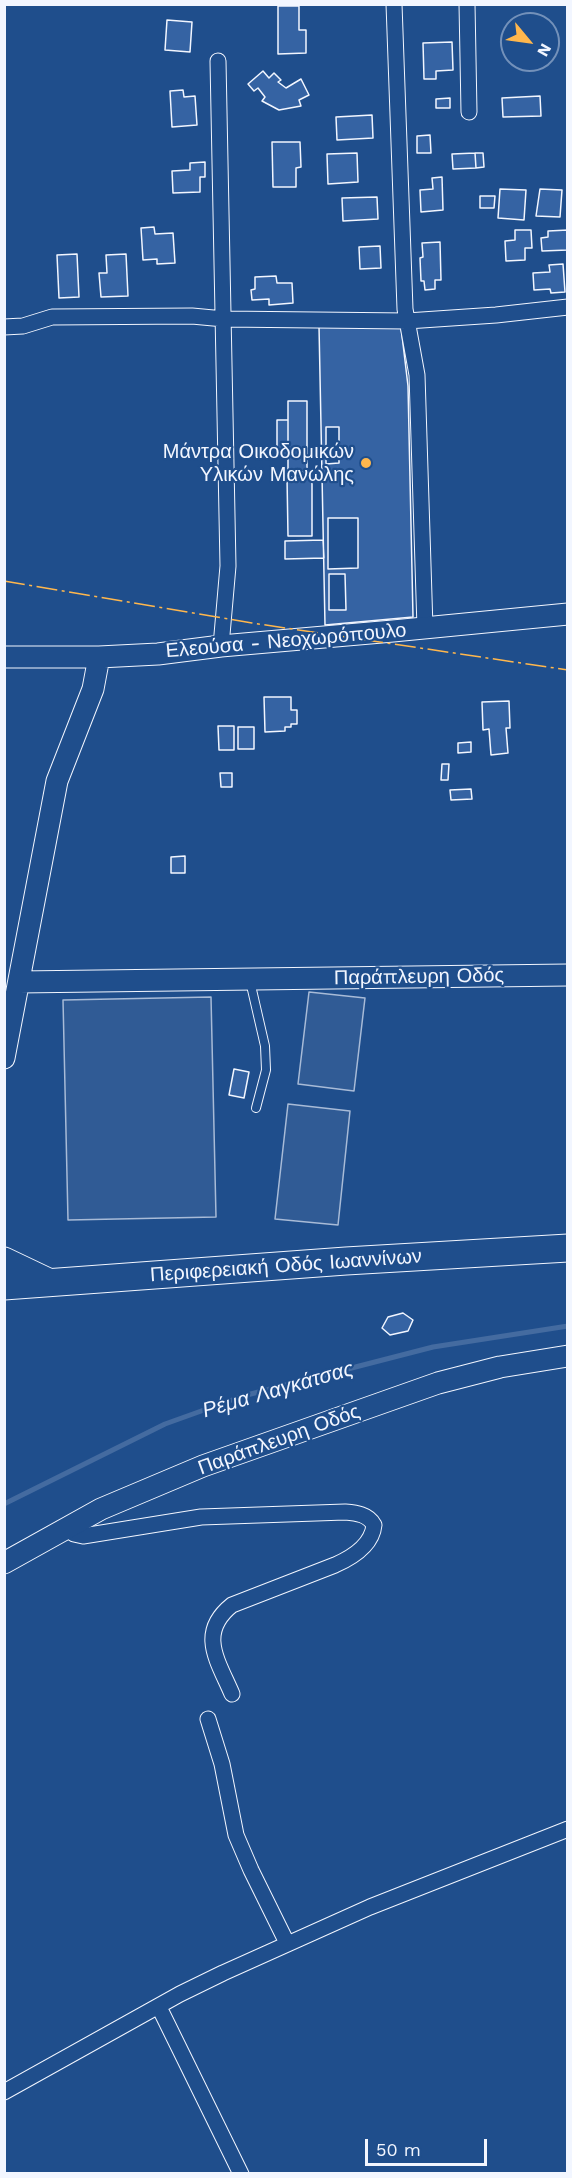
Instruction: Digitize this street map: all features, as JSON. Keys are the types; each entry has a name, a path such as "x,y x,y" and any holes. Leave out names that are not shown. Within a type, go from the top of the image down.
{"highway":[{"name":"Περιφερειακή Οδός Ιωαννίνων","path":"4,1286 346,1261 567,1248"},
{"path":"4,1261 47,1282"}],"street":[{"path":"394,4 404,286 407,321 417,375 425,628"},
{"path":"467,4 469,112"},
{"path":"218,61 228,566 221,646"},
{"path":"4,327 23,326 52,317 192,316 224,320 407,321 567,307"},
{"name":"Ελεούσα - Νεοχωρόπουλο","path":"4,657 99,657 158,654 221,646 567,614"},
{"path":"5,1050 13,994 57,781 93,689 99,657"},
{"name":"Παράπλευρη Οδός","path":"13,994 250,979 567,975"},
{"name":"Παράπλευρη Οδός","path":"4,1563 66,1527 165,1480 438,1383 500,1367 567,1356"},
{"path":"66,1527 74,1534 83,1536 166,1522 221,1516 345,1512 360,1514 370,1520 374,1525 373,1532 364,1546 351,1557 232,1605 221,1614 214,1624 212,1644 232,1694"},
{"path":"208,1719 222,1764 236,1835 287,1943"},
{"path":"4,2092 180,1994 287,1943 567,1828"},
{"path":"159,2007 240,2174"}],"lane":[{"path":"250,979 265,1046 266,1070 256,1108"}],"shaded area":[{"path":"309,992 365,998 354,1091 298,1084"},
{"path":"211,997 216,1217 68,1220 63,1000"},
{"path":"288,1104 350,1111 338,1225 275,1219"}],"building":[{"path":"278,6 299,6 299,30 306,30 306,53 278,54"},
{"path":"167,20 192,22 190,52 165,50"},
{"path":"452,42 453,70 436,71 436,79 424,79 423,43"},
{"path":"263,71 269,78 274,73 281,80 278,82 286,88 301,79 309,95 299,100 301,106 279,110 262,101 265,97 258,88 254,91 248,84"},
{"path":"183,90 184,97 195,96 197,125 172,127 170,91"},
{"path":"540,96 541,116 503,117 502,98"},
{"path":"450,98 450,108 436,108 436,99"},
{"path":"372,115 373,138 337,140 336,117"},
{"path":"430,135 431,153 417,153 417,136"},
{"path":"272,142 300,142 301,167 296,168 296,187 273,187"},
{"path":"357,153 358,182 328,184 327,154"},
{"path":"475,153 476,168 453,169 452,154"},
{"path":"475,153 483,153 484,167 476,168"},
{"path":"205,162 205,177 200,177 200,192 173,193 172,171 190,170 190,163"},
{"path":"442,177 443,210 421,212 420,190 433,189 432,178"},
{"path":"500,189 526,190 524,220 498,218"},
{"path":"540,189 562,190 560,217 536,216"},
{"path":"480,196 495,196 494,208 480,208"},
{"path":"377,197 378,219 343,221 342,198"},
{"path":"154,227 155,234 173,233 175,263 157,264 157,259 143,260 141,228"},
{"path":"515,230 531,230 532,248 525,248 525,260 506,261 505,241 515,240"},
{"path":"568,230 568,250 542,251 541,238 548,237 548,231"},
{"path":"440,242 441,280 435,280 435,289 425,290 424,281 421,281 422,243"},
{"path":"380,246 381,268 360,269 359,247"},
{"path":"77,254 79,297 59,298 57,255"},
{"path":"126,254 128,296 101,297 99,273 107,273 106,255"},
{"path":"563,264 565,292 551,293 550,289 534,290 533,273 550,272 549,265"},
{"path":"276,276 277,283 292,283 293,303 269,305 269,299 252,300 251,290 255,289 255,277"},
{"name":"Μάντρα Οικοδομικών Υλικών Μανώλης","path":"319,326 401,327 408,386 413,617 325,625"},
{"path":"288,401 307,401 307,472 288,472"},
{"path":"277,420 288,420 288,456 277,456"},
{"path":"326,427 339,427 339,463 326,464"},
{"path":"287,477 312,477 312,536 288,536"},
{"path":"328,518 358,518 358,568 328,569"},
{"path":"323,540 324,558 285,559 285,541"},
{"path":"329,574 345,574 346,610 329,610"},
{"path":"264,697 291,697 291,710 297,710 297,724 285,727 285,731 265,732"},
{"path":"509,701 510,728 506,728 508,753 491,755 489,729 483,730 482,702"},
{"path":"218,726 234,726 234,750 219,750"},
{"path":"238,727 254,727 254,749 238,749"},
{"path":"471,742 471,752 458,753 458,743"},
{"path":"442,764 449,764 448,780 441,780"},
{"path":"220,773 232,773 232,787 221,787"},
{"path":"471,789 472,799 451,800 450,790"},
{"path":"185,856 185,873 171,873 171,857"},
{"path":"234,1069 249,1072 244,1098 229,1095"},
{"path":"403,1313 413,1320 408,1331 390,1335 382,1328 388,1317"}],"waterway":[{"name":"Ρέμα Λαγκάτσας","path":"4,1504 165,1424 243,1396 433,1347 568,1326"}],"power":[{"path":"4,581 252,623 568,670"}],"place":[{"name":"Μάντρα Οικοδομικών Υλικών Μανώλης","path":"366,463"}]}
